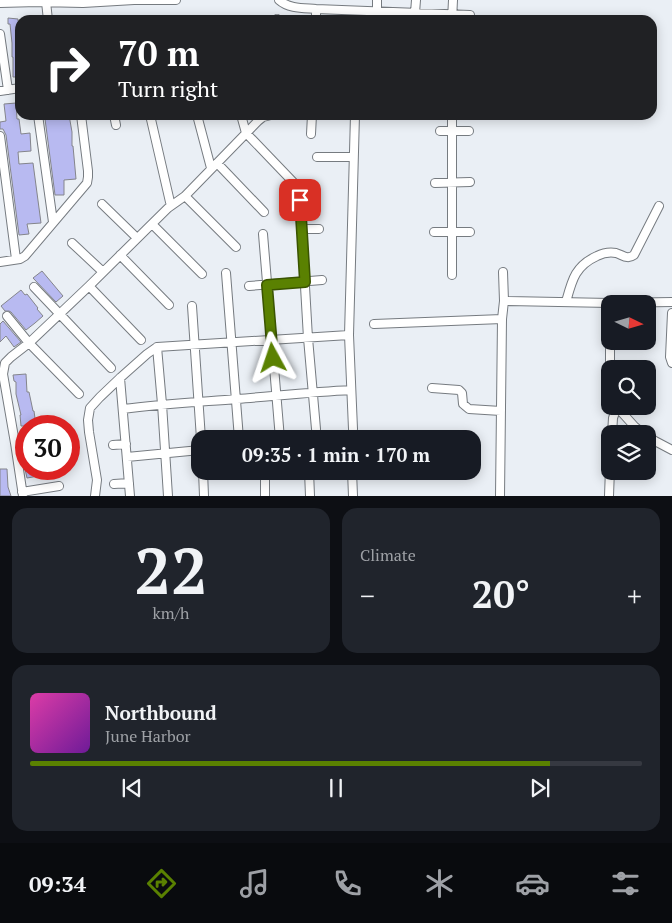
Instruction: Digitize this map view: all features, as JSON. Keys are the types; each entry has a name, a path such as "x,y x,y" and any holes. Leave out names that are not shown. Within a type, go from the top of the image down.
{"street":[{"path":"0,2 49,1 84,3 176,0"},
{"path":"279,0 294,7 302,4 316,9 377,11 396,15"},
{"path":"340,0 340,9"},
{"path":"377,11 378,0"},
{"path":"415,14 416,0"},
{"path":"452,15 453,0"},
{"path":"48,15 49,1"},
{"path":"316,9 316,15"},
{"path":"358,10 358,15"},
{"path":"412,15 427,15"},
{"path":"0,34 4,90"},
{"path":"39,120 53,222"},
{"path":"0,262 20,259 25,256 87,183 82,120"},
{"path":"115,120 116,125"},
{"path":"151,120 172,204"},
{"path":"199,120 214,165 264,212"},
{"path":"242,120 246,133 295,184"},
{"path":"15,442 2,374 6,363 89,286 172,204 185,196 259,120"},
{"path":"311,134 312,120"},
{"path":"353,429 349,335 355,120"},
{"path":"452,120 452,275"},
{"path":"440,131 469,132"},
{"path":"0,136 16,259"},
{"path":"317,157 353,157"},
{"path":"435,182 470,182"},
{"path":"185,196 236,247"},
{"path":"300,200 308,338 316,429"},
{"path":"102,204 137,238"},
{"path":"566,302 573,278 586,261 609,253 616,253 626,257 634,255 659,206"},
{"path":"152,224 202,274"},
{"path":"302,229 319,228"},
{"path":"434,232 470,232"},
{"path":"264,234 279,430"},
{"path":"72,243 103,272"},
{"path":"120,255 169,305"},
{"path":"500,496 503,272"},
{"path":"226,273 238,430"},
{"path":"249,286 322,280"},
{"path":"89,286 140,340"},
{"path":"34,287 111,368"},
{"path":"504,301 601,303"},
{"path":"656,302 672,302"},
{"path":"192,306 200,430"},
{"path":"672,313 670,357 672,363"},
{"path":"7,316 29,343 80,394"},
{"path":"374,324 502,319"},
{"path":"95,496 97,480 89,432 90,408 146,354 157,347 349,335"},
{"path":"157,347 168,496"},
{"path":"120,378 130,496"},
{"path":"432,388 459,390 462,393 463,404 469,409 501,411"},
{"path":"123,408 351,390"},
{"path":"624,415 633,425"},
{"path":"656,442 672,450"},
{"path":"113,445 126,444"},
{"path":"127,456 191,451"},
{"path":"20,480 22,494 59,486"},
{"path":"203,480 204,496"},
{"path":"265,480 265,496"},
{"path":"309,480 310,496"},
{"path":"352,480 353,496"},
{"path":"609,496 610,480"},
{"path":"114,484 129,483"}],"building":[{"path":"8,18 15,19 15,77 13,77 10,24 8,24"},
{"path":"15,103 15,120 19,120 21,134 30,133 31,151 18,152 19,164 33,163 41,223 27,224 29,234 19,235 6,135 3,129 0,129 0,122 6,121 4,104"},
{"path":"45,120 70,120 76,179 64,180 64,195 55,195"},
{"path":"42,271 63,296 56,302 33,278"},
{"path":"21,290 25,295 27,294 43,316 26,330 11,312 5,311 1,306"},
{"path":"3,321 21,342 14,347 6,336 0,342 0,324"},
{"path":"26,374 27,392 29,392 35,415 21,415 16,394 16,382 13,375"},
{"path":"0,469 7,469 8,487 11,496 0,496"}],"route":[{"path":"273,358 267,285 305,282 300,200"}]}
